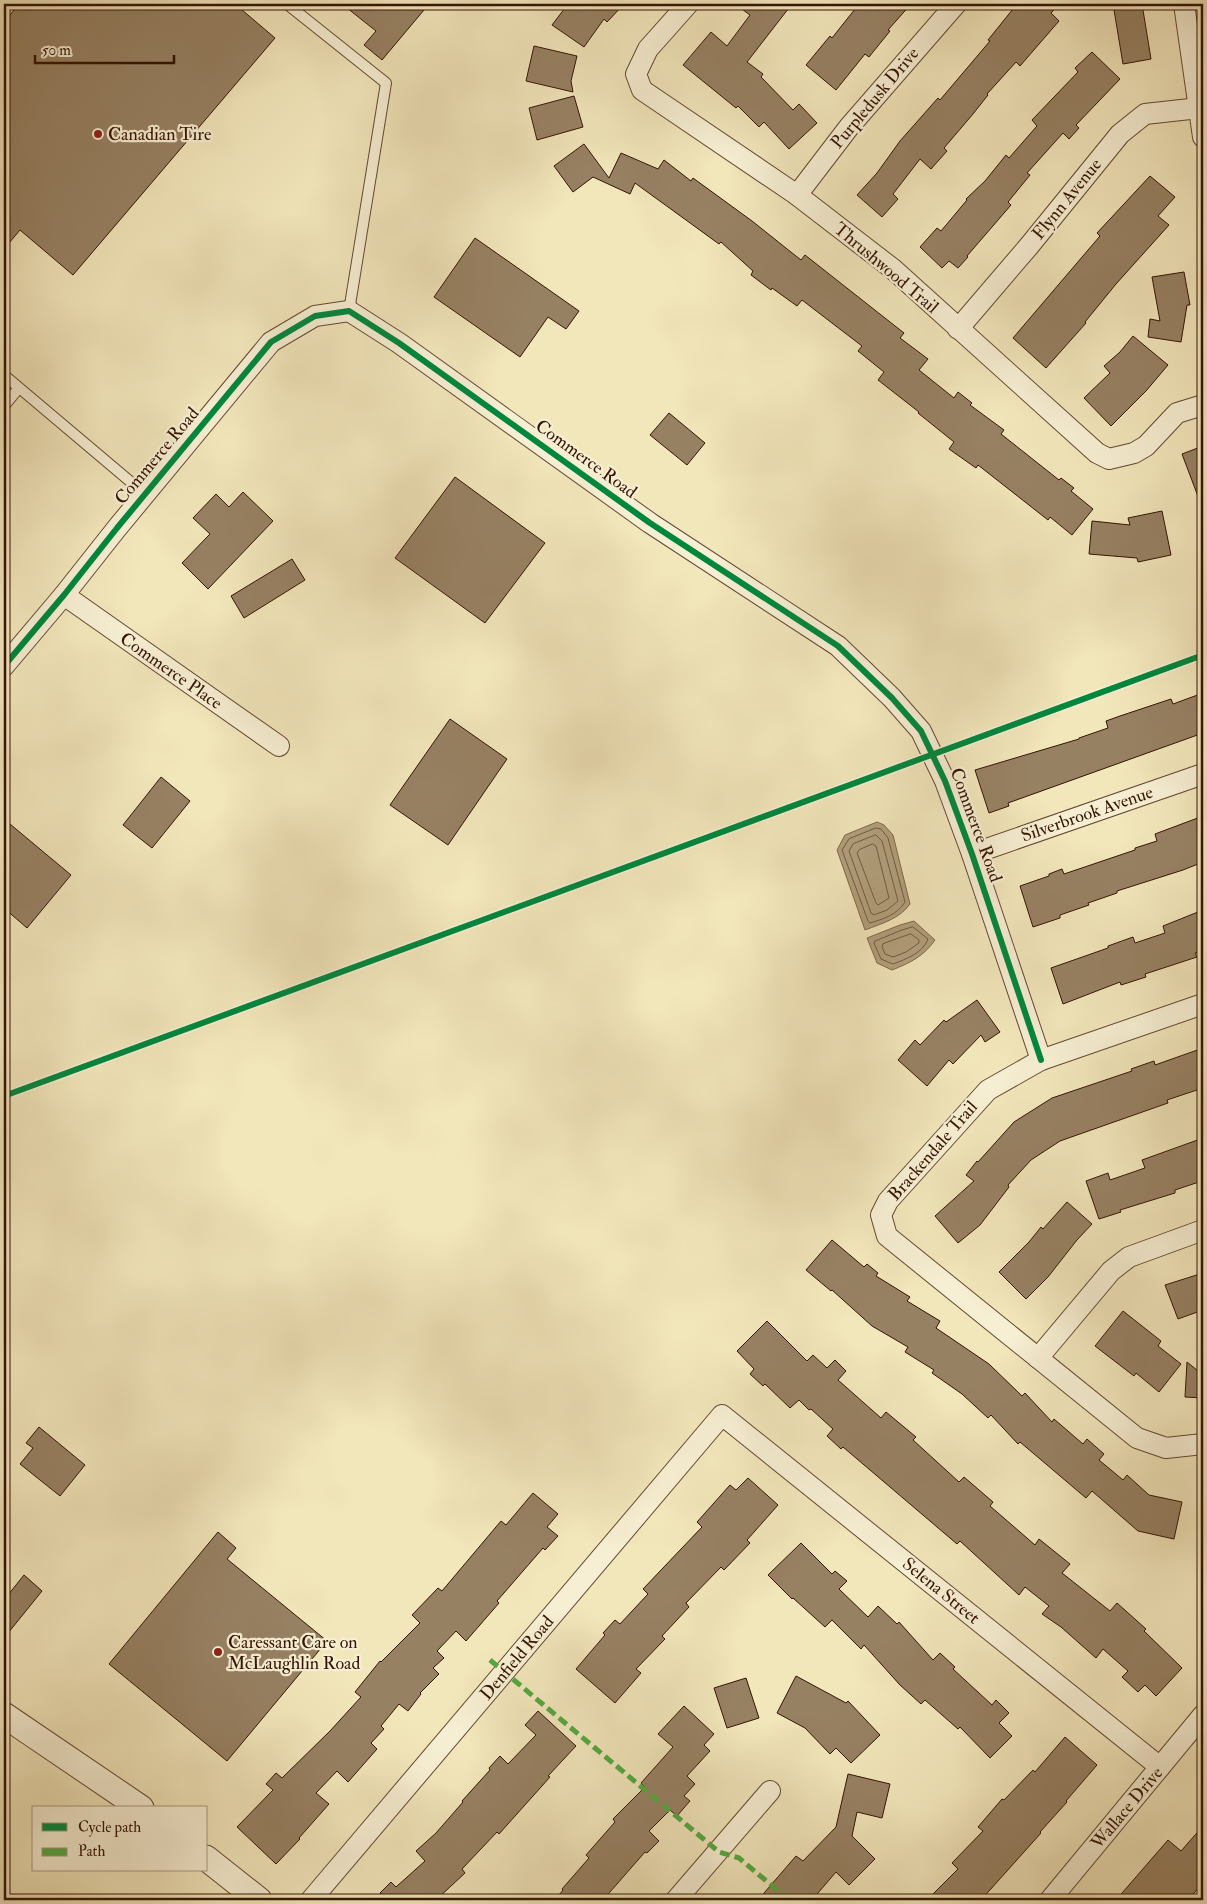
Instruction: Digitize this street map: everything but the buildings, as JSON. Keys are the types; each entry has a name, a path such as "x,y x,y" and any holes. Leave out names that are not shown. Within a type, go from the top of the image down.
{"street":[{"name":"Thrushwood Trail","path":"688,4 648,49 636,74 642,90 797,195 893,269 1097,453 1109,459 1134,454 1146,446 1177,413 1203,404"},
{"name":"Purpledusk Drive","path":"797,195 849,127 956,4"},
{"path":"1184,4 1203,137"},
{"name":"Flynn Avenue","path":"958,329 1029,246 1120,134 1145,114 1199,108"},
{"name":"Commerce Road","path":"4,666 271,342 315,316 349,310 399,343 650,523 838,646 892,698 921,731 945,781 972,854 1041,1060"},
{"name":"Commerce Place","path":"64,595 279,746"},
{"name":"Silverbrook Avenue","path":"972,854 1203,774"},
{"name":"Brackendale Trail","path":"1203,1004 1041,1060 988,1090 888,1201 881,1215 887,1236 1137,1438 1166,1448 1203,1444"},
{"path":"1038,1358 1111,1271 1129,1257 1203,1230"},
{"name":"Selena Street","path":"722,1416 1160,1767"},
{"name":"Denfield Road","path":"311,1900 722,1416"},
{"path":"4,1715 138,1806"},
{"name":"Wallace Drive","path":"1050,1900 1203,1715"},
{"path":"676,1900 770,1791"},
{"path":"208,1860 259,1900"}],"lane":[{"path":"287,4 386,82 349,310"},
{"path":"4,375 145,494"},
{"path":"4,406 19,388"}],"water":[{"path":"877,822 884,825 893,835 910,904 896,917 865,930 837,850 845,835"},
{"path":"914,921 935,940 931,946 905,965 892,970 877,963 867,938"}],"marked path":[{"path":"490,1660 719,1852 739,1858 789,1900"}],"cycle path":[{"path":"4,666 271,342 315,316 349,311 399,343 650,523 838,646 892,698 921,731 945,781 972,854 1041,1060"},
{"path":"4,1096 1203,655"}],"place":[{"name":"Canadian Tire","path":"98,134"},
{"name":"Caressant Care on McLaughlin Road","path":"218,1652"}]}
